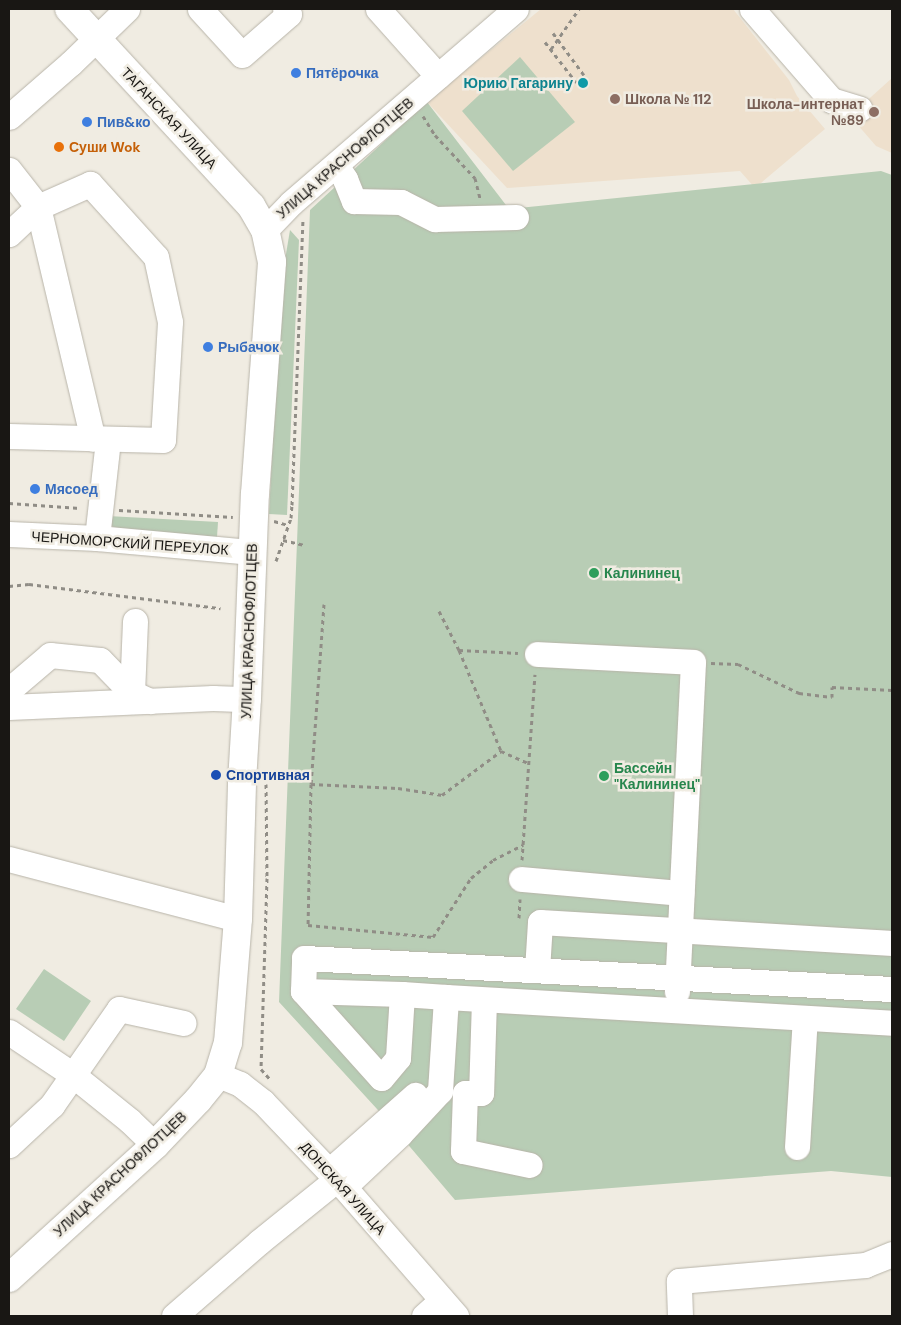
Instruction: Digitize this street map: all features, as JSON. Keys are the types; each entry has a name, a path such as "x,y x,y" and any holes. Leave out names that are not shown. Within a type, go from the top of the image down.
{"main road":[{"name":"ТАГАНСКАЯ УЛИЦА","path":"70,9 251,206 265,230"},
{"name":"УЛИЦА КРАСНОФЛОТЦЕВ","path":"9,1278 155,1145 198,1100 218,1075 228,1043 238,919 242,782 248,699 252,552 272,262 265,230"}],"street":[{"path":"9,117 71,63 127,9"},
{"path":"200,9 242,55 289,14 285,9"},
{"path":"378,9 438,76"},
{"name":"УЛИЦА КРАСНОФЛОТЦЕВ","path":"265,230 291,203 516,9"},
{"path":"752,9 830,100 860,109"},
{"path":"336,165 345,179 354,201 401,202 435,219 516,217"},
{"path":"9,170 38,207 100,440 101,510 98,538"},
{"path":"9,234 38,207 90,184 156,257 170,322 163,440 100,440 9,436"},
{"name":"ЧЕРНОМОРСКИЙ ПЕРЕУЛОК","path":"9,534 98,538 252,552"},
{"path":"135,620 141,697"},
{"path":"537,654 693,662 676,1011"},
{"path":"9,692 50,655 100,660 141,697"},
{"path":"9,692 248,699"},
{"path":"9,859 238,919"},
{"path":"522,872 681,893"},
{"path":"537,970 540,922 892,943"},
{"path":"402,994 398,1058 381,1078 303,991 304,958 892,989"},
{"path":"174,1316 259,1242 336,1179 400,1134 440,1091 438,997 432,964"},
{"path":"303,991 402,994 892,1024"},
{"path":"484,1000 481,1093 465,1093 463,1151 530,1165"},
{"path":"9,1144 52,1105 120,1009 183,1023"},
{"path":"797,1147 805,1018"},
{"path":"9,1032 73,1075 130,1121 155,1145"},
{"name":"ДОНСКАЯ УЛИЦА","path":"218,1075 240,1084 263,1102 336,1179 441,1311"},
{"path":"680,1316 679,1281 865,1265 892,1254"}],"path":[{"path":"551,50 579,9"},
{"path":"553,33 584,75"},
{"path":"546,42 576,82"},
{"path":"418,108 435,135 475,178 485,218"},
{"path":"275,568 276,558 291,518 304,214"},
{"path":"9,503 254,519"},
{"path":"283,540 304,545"},
{"path":"9,586 30,584 220,608"},
{"path":"324,604 311,784 308,925 433,937 472,878 493,860 523,845"},
{"path":"438,611 459,650 501,751 528,763"},
{"path":"459,650 537,654"},
{"path":"693,662 738,664 799,693 832,697 832,687 892,690"},
{"path":"522,872 534,689"},
{"path":"311,784 398,788 442,795 501,751"},
{"path":"266,781 267,878 261,1069 273,1082"}],"shaded area":[{"name":"Школа № 112","path":"541,9 733,9 789,80 797,96 825,129 755,188 740,171 507,188 427,102"},
{"name":"Школа-интернат №89","path":"892,78 892,153 876,146 850,116"}],"green space":[{"path":"520,57 575,122 513,171 462,111"},
{"name":"Калининец","path":"427,102 509,209 881,171 892,175 892,1177 831,1171 455,1200 388,1121 279,1002 310,210"},
{"path":"290,230 299,240 287,515 269,514 281,284"},
{"path":"108,516 218,522 217,537 122,532 110,525"},
{"path":"44,969 91,1001 64,1041 16,1009"}],"place":[{"name":"Пятёрочка","path":"296,73"},
{"name":"Юрию Гагарину","path":"583,83"},
{"name":"Школа № 112","path":"615,99"},
{"name":"Школа-интернат №89","path":"874,112"},
{"name":"Пив&ко","path":"87,122"},
{"name":"Суши Wok","path":"59,147"},
{"name":"Рыбачок","path":"208,347"},
{"name":"Мясоед","path":"35,489"},
{"name":"Калининец","path":"594,573"},
{"name":"Спортивная","path":"216,775"},
{"name":"Бассейн \"Калининец\"","path":"604,776"}]}
